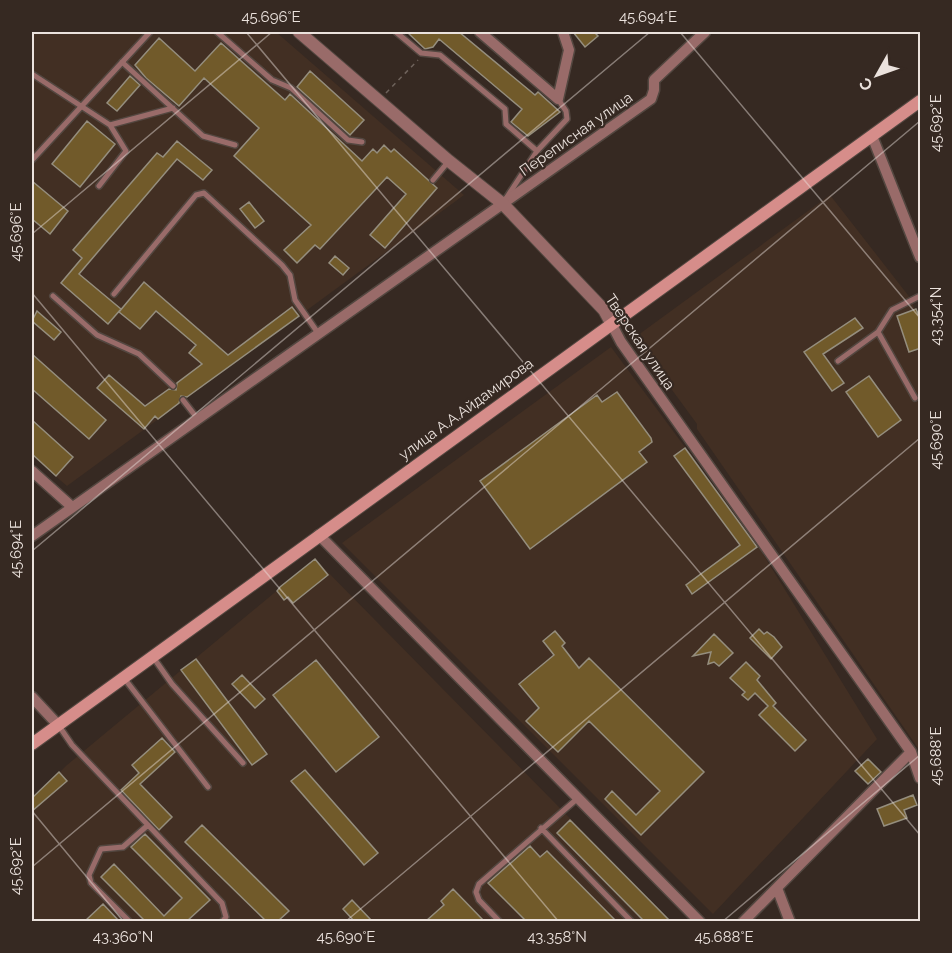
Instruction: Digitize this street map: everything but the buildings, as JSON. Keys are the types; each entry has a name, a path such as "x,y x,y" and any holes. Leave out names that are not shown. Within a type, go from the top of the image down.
{"main road":[{"name":"улица А.А.Айдамирова","path":"32,744 611,322 921,101"}],"street":[{"name":"Тверская улица","path":"299,32 449,161 503,204 604,310 627,352 853,666 911,752 921,778"},
{"path":"480,32 558,99 568,51 563,32"},
{"name":"Переписная улица","path":"32,536 71,506 651,99 654,80 705,32"},
{"path":"872,136 921,257"},
{"path":"32,471 71,506"},
{"path":"319,535 700,921"},
{"path":"32,697 59,726"},
{"path":"743,921 911,752"},
{"path":"777,888 790,921"}],"lane":[{"path":"32,160 150,32"},
{"path":"217,32 272,80 291,88 348,140 362,142"},
{"path":"396,32 421,53 440,56 505,109 506,123 537,151"},
{"path":"122,62 203,136 235,145"},
{"path":"32,74 110,124 126,151 99,186"},
{"path":"503,204 537,151 567,119 566,111 558,99"},
{"path":"110,124 173,108"},
{"path":"433,180 449,161"},
{"path":"114,294 200,193 282,265 290,275 295,300 318,333"},
{"path":"53,296 98,335 139,354 172,386"},
{"path":"838,361 878,332 892,310 921,296"},
{"path":"878,332 915,398"},
{"path":"183,400 197,418"},
{"path":"153,657 172,684 243,763"},
{"path":"124,678 208,787"},
{"path":"59,726 72,745 222,903 226,917 222,921"},
{"path":"500,921 479,900 476,892 479,884 578,798"},
{"path":"130,921 92,883 89,875 101,849 123,848 148,825"},
{"path":"541,828 632,921"}],"path":[{"path":"379,99 418,60 421,53"}],"shaded area":[{"path":"32,32 276,32 464,195 67,486 32,456"},
{"path":"830,195 911,299 920,324 920,747 918,748 697,429 697,424 634,338"},
{"path":"611,347 758,546 877,739 713,914 342,543"},
{"path":"315,559 671,921 32,922 32,800 67,765"}]}
